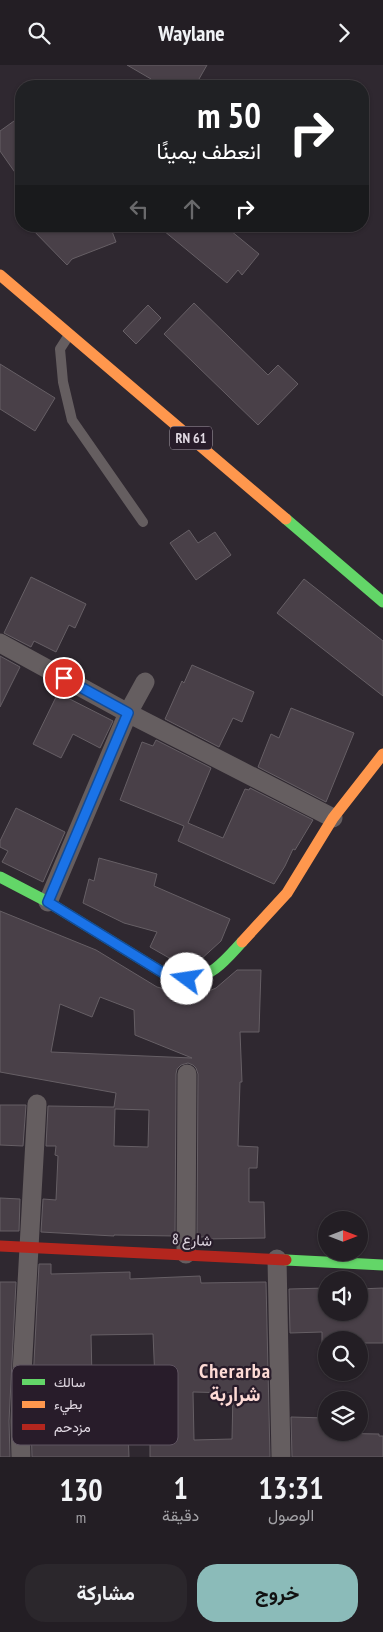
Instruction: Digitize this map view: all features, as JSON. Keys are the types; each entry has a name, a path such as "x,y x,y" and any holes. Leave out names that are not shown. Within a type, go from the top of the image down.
{"street":[{"name":"RN 61","path":"0,275 383,602"},
{"path":"0,643 128,713 334,818"},
{"path":"48,902 128,713 144,682"},
{"path":"0,877 48,902 165,974 187,979 206,976 226,959 287,893 334,818 383,754"},
{"path":"186,1254 187,1074"},
{"path":"23,1365 37,1104"},
{"name":"شارع 8","path":"0,1246 383,1265"},
{"path":"277,1259 282,1457"}],"lane":[{"path":"70,334 60,349 63,382 72,420 144,522"}],"building":[{"path":"127,65 207,65 198,80 151,79"},
{"path":"15,120 15,172 0,151 0,131"},
{"path":"35,232 112,232 116,242 72,259 67,265"},
{"path":"165,232 232,232 259,254 242,275 238,270 227,283"},
{"path":"194,303 268,375 278,365 298,384 258,425 164,334"},
{"path":"148,305 161,318 136,344 123,331"},
{"path":"0,364 55,398 35,431 0,409"},
{"path":"189,530 198,543 215,532 231,555 196,580 170,543"},
{"path":"31,577 86,604 75,628 69,625 56,652 34,641 31,647 4,633"},
{"path":"304,579 383,641 383,696 277,613"},
{"path":"0,656 20,667 0,707"},
{"path":"192,665 254,692 242,722 233,718 219,747 165,719 182,681 184,683"},
{"path":"58,693 113,721 100,748 73,734 61,758 33,744"},
{"path":"291,708 354,733 326,802 258,767 271,734 279,738"},
{"path":"156,740 211,768 188,823 223,838 245,789 249,790 250,788 313,820 295,850 293,849 274,884 178,841 184,826 120,800 142,742 153,746"},
{"path":"16,808 65,832 43,882 2,862 8,851 0,847 0,841"},
{"path":"99,858 157,874 154,886 230,919 221,941 199,961 188,963 171,959 150,947 157,932 124,923 83,903 89,879 94,881"},
{"path":"0,911 96,950 157,987 184,994 209,991 216,988 237,970 261,970 259,1032 240,1032 242,1082 240,1082 238,1146 258,1147 257,1168 249,1168 249,1202 264,1202 265,1238 205,1239 205,1237 197,1237 198,1074 196,1068 188,1063 181,1065 177,1069 176,1074 175,1236 114,1236 41,1232 43,1199 56,1200 58,1156 55,1155 56,1146 46,1146 48,1106 114,1107 116,1093 0,1072","holes":["100,997 134,1010 135,1035 192,1058 51,1052 60,1004 92,1017","115,1109 149,1110 148,1147 114,1146"]},
{"path":"0,1105 26,1105 23,1146 0,1145"},
{"path":"0,1198 20,1199 19,1231 0,1231"},
{"path":"39,1264 51,1264 51,1274 130,1272 130,1279 200,1276 201,1283 266,1282 270,1457 150,1457 150,1445 178,1445 178,1365 154,1365 153,1334 91,1335 92,1365 34,1365","holes":["193,1392 233,1393 232,1439 194,1440"]},
{"path":"0,1282 16,1282 9,1421 10,1457 0,1457"},
{"path":"318,1288 318,1321 368,1321 368,1289 383,1288 383,1343 368,1343 368,1331 290,1333 289,1289"},
{"path":"291,1417 318,1418 318,1441 368,1441 368,1434 383,1436 383,1457 292,1457"},
{"path":"32,1445 129,1445 129,1457 32,1457"}],"traffic: fast":[{"path":"286,519 383,602"},
{"path":"0,877 48,902 165,974 182,979 197,978 212,971 242,942"},
{"path":"286,1260 383,1265"}],"traffic: slow":[{"path":"0,275 286,519"},
{"path":"242,942 287,893 333,818 383,754"}],"traffic: jam":[{"path":"0,1246 286,1260"}],"district":[{"name":"Cherarba شراربة","path":"235,1382"}],"route":[{"path":"64,678 128,713 48,902 165,974 187,979"}]}
